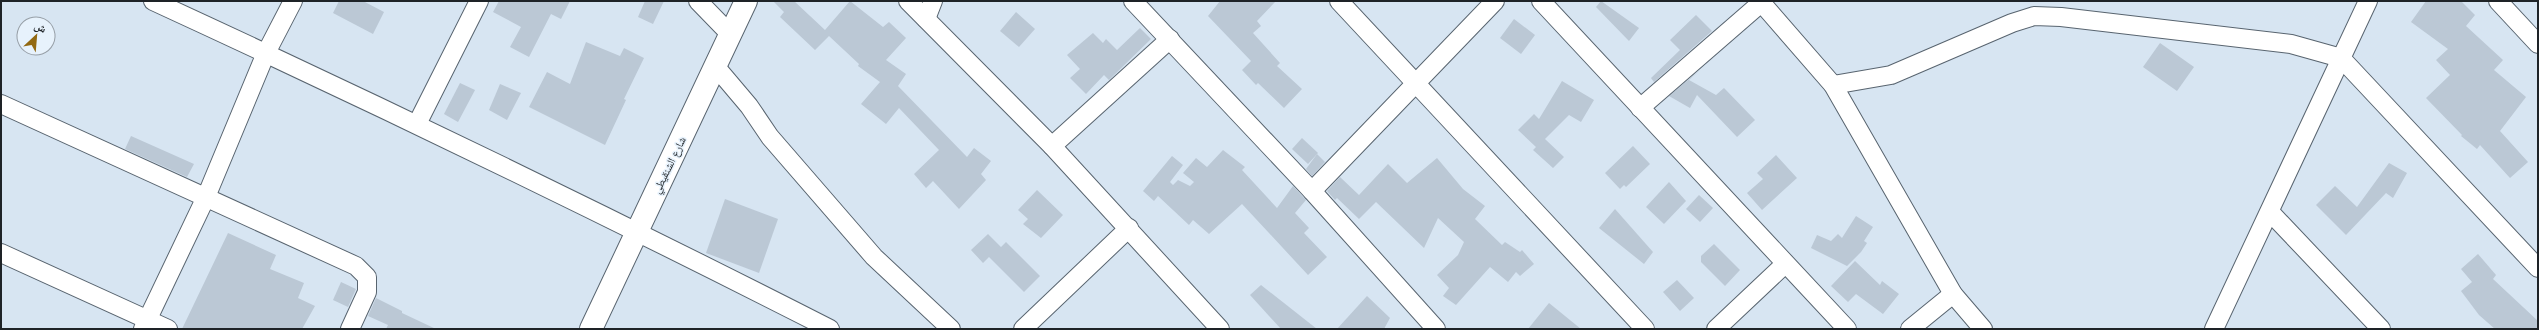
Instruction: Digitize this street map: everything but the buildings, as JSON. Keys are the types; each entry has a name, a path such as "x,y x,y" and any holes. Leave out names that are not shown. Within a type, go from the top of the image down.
{"street":[{"path":"153,1 417,124 637,231 830,329"},
{"path":"145,324 206,197 266,54 292,1"},
{"path":"417,124 479,1"},
{"path":"698,1 731,35"},
{"name":"شارع الشنقيطي","path":"591,329 746,1"},
{"path":"908,1 1052,146 1129,228 1220,329"},
{"path":"926,19 933,1"},
{"path":"1133,1 1312,191 1425,326"},
{"path":"1339,1 1645,329"},
{"path":"1312,191 1496,1"},
{"path":"1542,1 1847,329"},
{"path":"2214,329 2368,1"},
{"path":"2498,1 2538,44"},
{"path":"1640,108 1760,2 1833,85 1952,294 1983,329"},
{"path":"1833,85 1891,75 2012,23 2034,16 2061,17 2291,44 2341,58 2538,268"},
{"path":"1052,146 1170,40"},
{"path":"716,67 749,106 770,137 874,258 951,329"},
{"path":"1,104 356,266 367,277 367,292 350,329"},
{"path":"2270,212 2381,329"},
{"path":"1023,329 1129,228"},
{"path":"1,253 145,324 168,329"},
{"path":"1716,329 1785,264"},
{"path":"1910,329 1952,294"}]}
